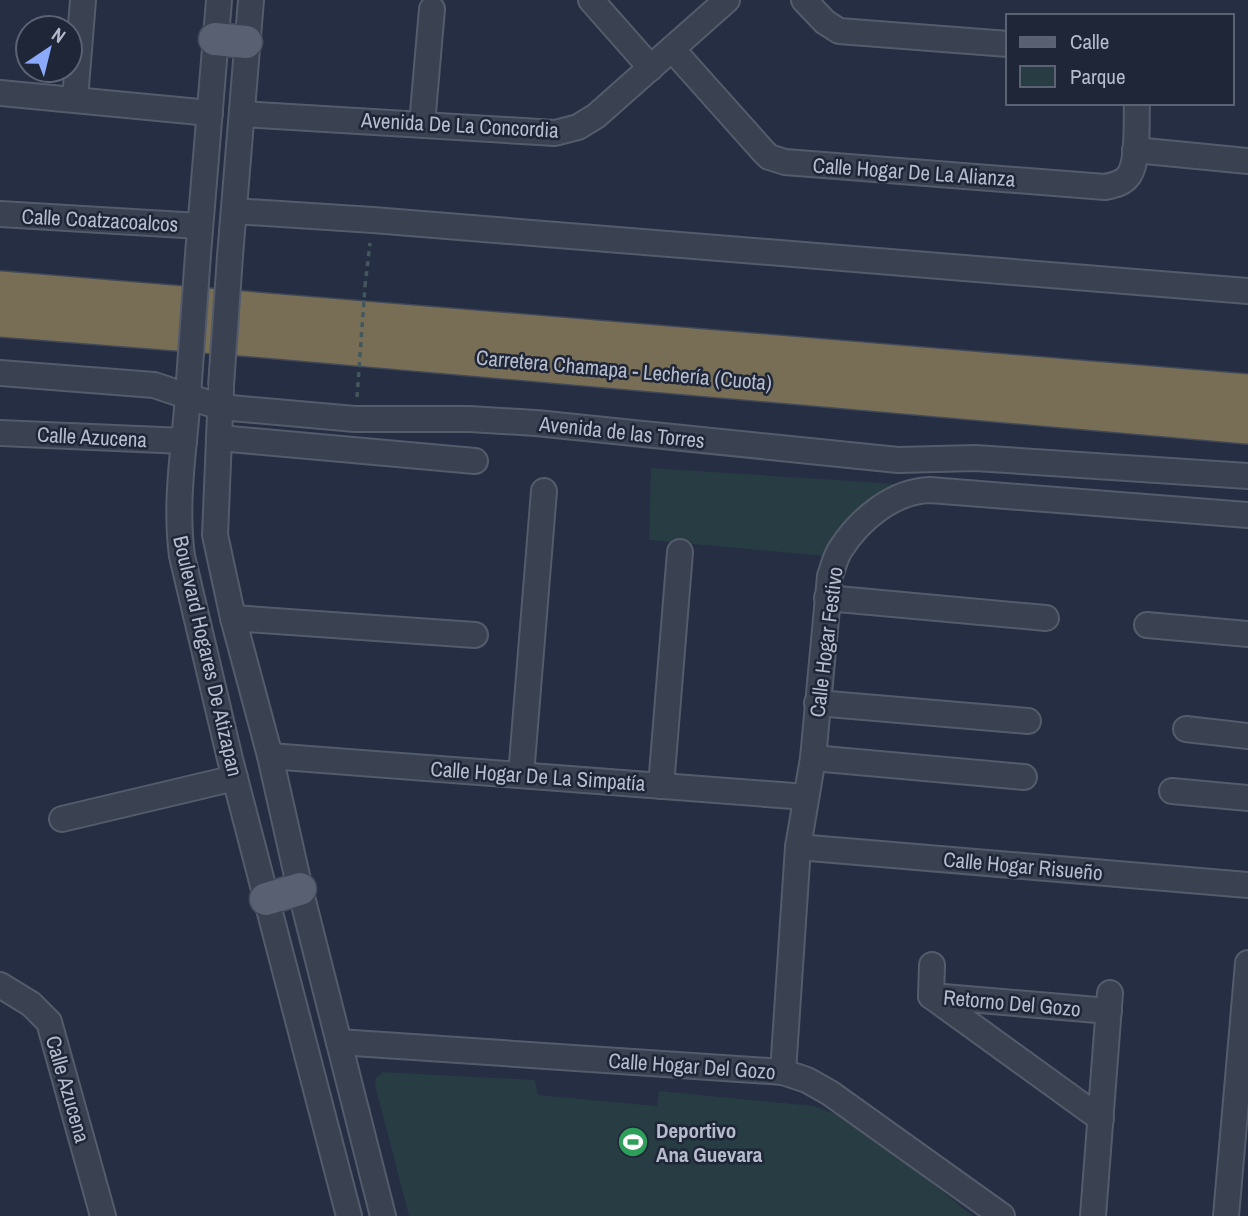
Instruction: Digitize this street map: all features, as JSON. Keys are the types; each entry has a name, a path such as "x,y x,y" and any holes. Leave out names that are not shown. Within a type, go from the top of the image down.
{"highway":[{"name":"Carretera Chamapa - Lechería (Cuota)","path":"0,290 1248,393"},
{"name":"Carretera Chamapa - Lechería (Cuota)","path":"0,318 1248,425"}],"main road":[{"path":"266,899 300,889"}],"street":[{"path":"75,99 83,0"},
{"name":"Boulevard Hogares De Atizapan","path":"219,0 231,40 242,114 220,397 215,535 233,618 270,756 300,889 383,1216"},
{"name":"Boulevard Hogares De Atizapan","path":"251,0 231,40 210,113 178,526 235,778 349,1216"},
{"path":"591,0 651,68"},
{"name":"Avenida De La Concordia","path":"242,114 555,133 578,127 596,116 727,0"},
{"path":"804,0 825,22 839,31 1006,44"},
{"path":"422,124 432,9"},
{"name":"Calle Hogar De La Alianza","path":"672,48 763,151 769,157 785,162 1105,187 1119,184 1129,175 1134,162 1137,105"},
{"path":"0,93 210,113"},
{"path":"1135,150 1248,161"},
{"path":"234,211 1248,290"},
{"name":"Calle Coatzacoalcos","path":"0,214 200,226"},
{"name":"Avenida de las Torres","path":"0,373 188,388 220,397 355,419 536,422 898,460 975,458 1248,476"},
{"name":"Calle Azucena","path":"0,433 184,441"},
{"path":"219,438 475,461"},
{"name":"Calle Hogar Festivo","path":"783,1072 798,847 813,758 827,598 830,576 838,552 886,503 899,495 914,491 930,490 1248,515"},
{"path":"522,775 544,491"},
{"path":"661,786 680,552"},
{"path":"827,598 1046,618"},
{"path":"233,618 475,635"},
{"path":"1147,625 1248,634"},
{"path":"817,703 1028,721"},
{"path":"1185,729 1248,736"},
{"name":"Calle Hogar De La Simpatía","path":"270,756 806,797"},
{"path":"813,758 1024,777"},
{"path":"62,819 235,778"},
{"path":"1172,791 1248,798"},
{"name":"Calle Hogar Risueño","path":"798,847 1248,885"},
{"path":"1226,1216 1240,1155 1248,963"},
{"path":"931,996 932,965"},
{"name":"Calle Azucena","path":"0,985 31,1004 49,1022 103,1216"},
{"name":"Retorno Del Gozo","path":"931,996 1110,1002 1093,1216"},
{"name":"Retorno Del Gozo","path":"931,996 1101,1119"},
{"name":"Calle Hogar Del Gozo","path":"339,1042 783,1072 807,1080 830,1093 1002,1216"}],"path":[{"path":"356,397 373,220"}],"green space":[{"path":"651,468 897,484 825,556 649,540"},
{"name":"Deportivo Ana Guevara","path":"383,1072 535,1080 538,1095 657,1106 659,1091 814,1106 835,1114 917,1171 973,1216 409,1216 375,1085 376,1078"}],"place":[{"name":"Deportivo Ana Guevara","path":"633,1142"}]}
